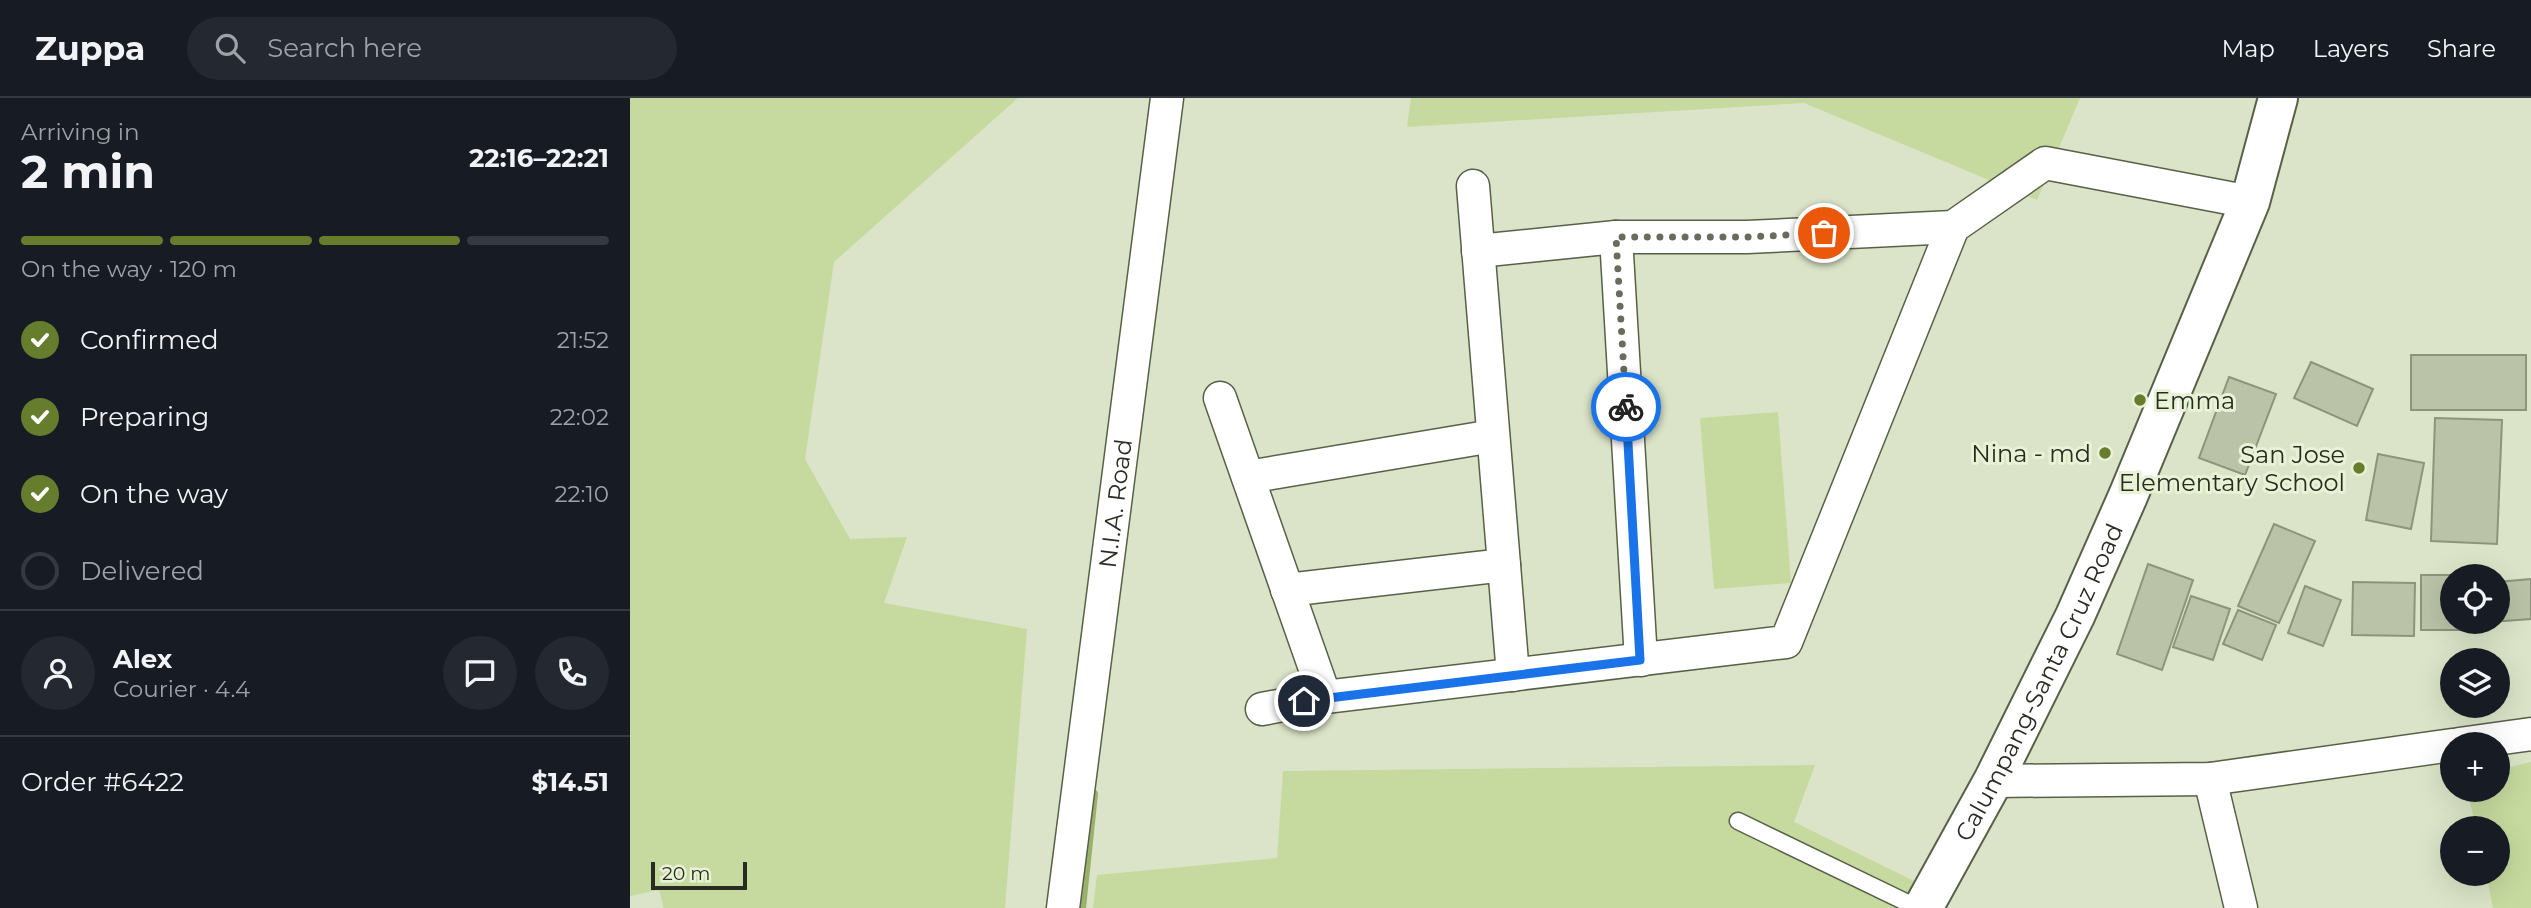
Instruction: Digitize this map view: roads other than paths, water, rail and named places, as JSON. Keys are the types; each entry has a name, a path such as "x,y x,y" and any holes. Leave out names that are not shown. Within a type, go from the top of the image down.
{"main road":[{"name":"Calumpang-Santa Cruz Road","path":"1921,908 1993,780 2102,556 2250,202 2278,98"}],"street":[{"name":"N.I.A. Road","path":"1063,908 1167,98"},
{"path":"1478,251 1616,237 1747,237 1953,228 2045,163 2250,202"},
{"path":"1473,186 1513,675"},
{"path":"1262,709 1325,697 1786,642 1953,228"},
{"path":"1616,237 1640,660"},
{"path":"1220,398 1325,697"},
{"path":"1248,477 1493,436"},
{"path":"1287,590 1504,565"},
{"path":"2510,736 2531,733"},
{"path":"1993,780 2210,779 2440,747"},
{"path":"2210,779 2241,908"}],"lane":[{"path":"1738,821 1921,908"}],"waterway":[{"path":"1081,908 1093,794"}],"place":[{"name":"Emma","path":"2140,400"},
{"name":"Nina - md","path":"2105,453"},
{"name":"San Jose Elementary School","path":"2359,468"}]}
